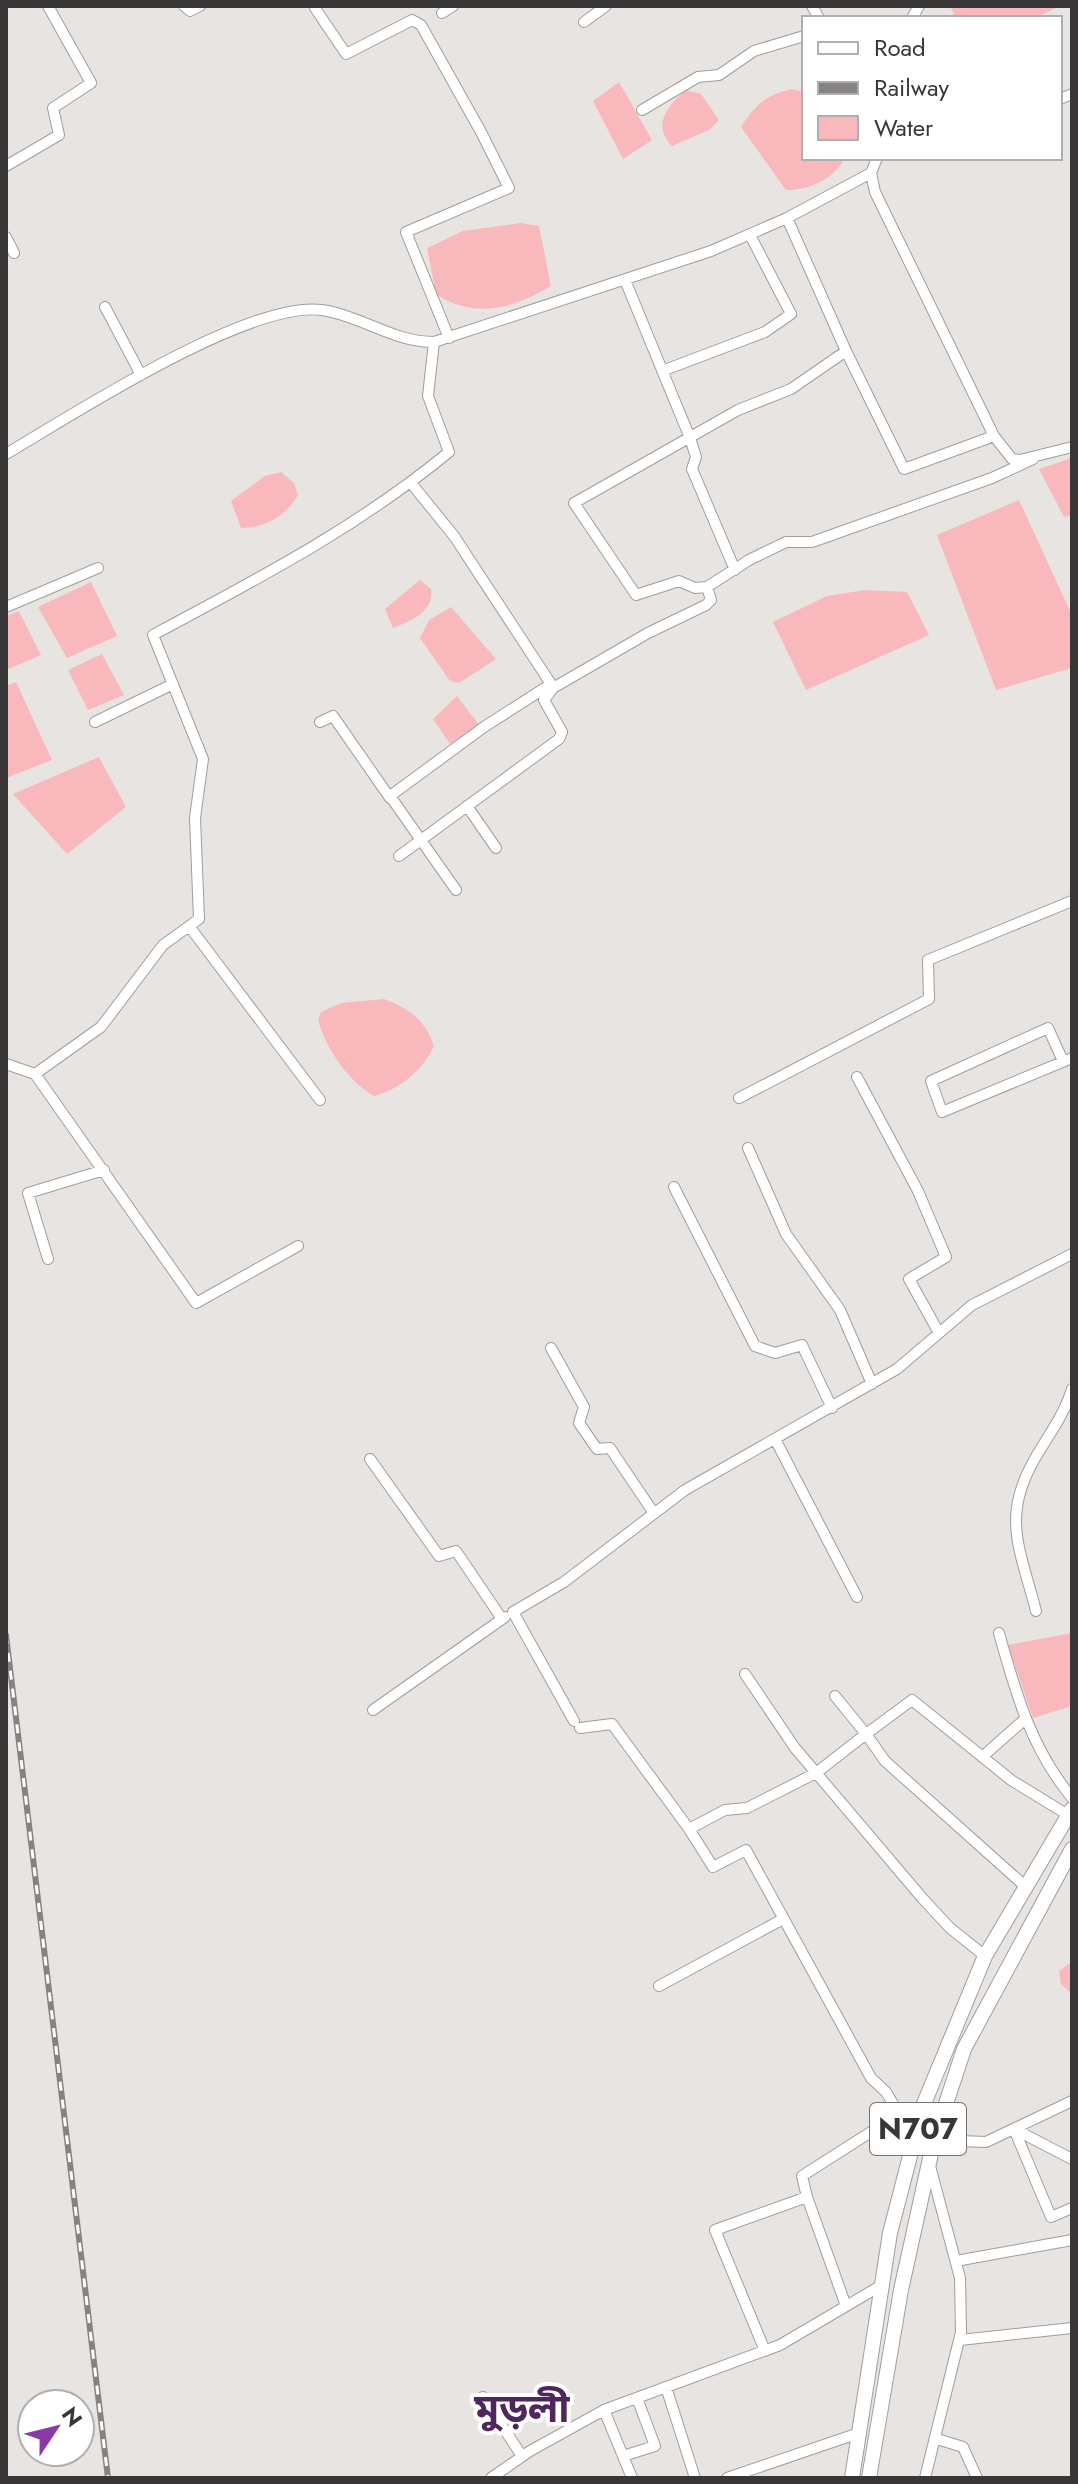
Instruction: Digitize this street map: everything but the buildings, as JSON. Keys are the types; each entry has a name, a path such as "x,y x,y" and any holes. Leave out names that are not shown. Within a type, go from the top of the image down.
{"highway":[{"name":"N707","path":"852,2478 890,2233 923,2106 985,1956 1070,1812"},
{"name":"N707","path":"869,2478 901,2290 934,2140 964,2049 1072,1849"}],"street":[{"path":"6,166 59,135 53,108 91,83 48,6"},
{"path":"184,6 190,11 200,6"},
{"path":"442,13 453,6"},
{"path":"587,14 606,6"},
{"path":"315,8 346,54 412,20 421,25 509,188 406,232 449,338"},
{"path":"642,110 698,77 719,75 754,51 802,37"},
{"path":"876,160 871,173 875,192 932,316 994,436 1012,459 1033,459"},
{"path":"6,454 141,375 236,330 303,311 322,310 401,339 434,342 625,280 750,235 871,173"},
{"path":"787,218 846,351 904,469 994,436"},
{"path":"662,371 765,332 791,314 750,235"},
{"path":"6,237 14,253"},
{"path":"625,280 690,438 696,457 692,469 735,570"},
{"path":"105,307 141,375"},
{"path":"35,1074 101,1027 163,945 199,919 195,818 203,759 153,635 317,547 411,483 449,452 428,396 434,342"},
{"path":"846,351 791,389 738,410 574,503 636,595 679,581 695,588 707,587 786,542 812,542 1072,447"},
{"path":"390,798 391,793 484,727 551,684 454,536 411,483"},
{"path":"6,607 98,568"},
{"path":"399,856 559,739 562,732 544,700 546,695 635,640 706,605 711,600 707,587"},
{"path":"95,722 173,684"},
{"path":"320,722 333,716 456,890"},
{"path":"467,806 496,848"},
{"path":"739,1098 929,999 928,960 1072,901"},
{"path":"189,926 320,1100"},
{"path":"1048,1028 1068,1060 942,1112 931,1081 1048,1028"},
{"path":"6,1064 35,1074 196,1303 298,1246"},
{"path":"857,1077 918,1191 946,1257 909,1279 939,1333"},
{"path":"748,1148 786,1234 840,1310 872,1384"},
{"path":"48,1259 42,1248 28,1193 104,1170"},
{"path":"674,1187 755,1346 775,1353 802,1345 832,1408"},
{"path":"373,1710 502,1619 564,1582 653,1512 897,1369 972,1305 1072,1254"},
{"path":"551,1348 584,1407 579,1423 597,1449 610,1448 653,1512"},
{"path":"1036,1611 1014,1528 1015,1498 1067,1406 1072,1389"},
{"path":"776,1441 857,1597"},
{"path":"370,1459 439,1556 456,1551 502,1619"},
{"path":"513,1612 577,1725 612,1724 713,1867 746,1850 871,2078 915,2141"},
{"path":"999,1633 1024,1720 1048,1768 1072,1798"},
{"path":"745,1674 816,1773 950,1928 985,1956"},
{"path":"835,1696 885,1761 1026,1887"},
{"path":"689,1829 725,1810 747,1808 816,1773 912,1700 1011,1780 1070,1812"},
{"path":"982,1757 1024,1720"},
{"path":"659,1986 783,1919"},
{"path":"934,2140 986,2142 1072,2101"},
{"path":"846,2306 802,2176 899,2114"},
{"path":"1014,2129 1072,2159"},
{"path":"1014,2129 1051,2217 1072,2208"},
{"path":"925,2478 960,2340 960,2278 928,2160"},
{"path":"765,2351 715,2230 807,2197"},
{"path":"956,2261 1072,2240"},
{"path":"491,2478 522,2456 604,2410 765,2351 882,2285"},
{"path":"960,2340 1072,2328"},
{"path":"666,2387 695,2478"},
{"path":"483,2397 522,2456"},
{"path":"623,2456 655,2446 637,2398"},
{"path":"604,2410 632,2478"},
{"path":"727,2478 859,2433"},
{"path":"937,2439 963,2447 977,2478"}],"water":[{"path":"950,6 1060,6 1039,16 955,16"},
{"path":"619,82 652,140 623,159 593,101"},
{"path":"792,89 802,92 802,160 843,160 834,172 820,182 786,190 741,127 762,102"},
{"path":"686,90 701,94 719,120 709,130 672,146 662,123 673,102"},
{"path":"521,223 539,226 551,286 509,305 480,309 465,307 436,294 427,248 463,231"},
{"path":"1072,458 1072,515 1064,517 1039,469"},
{"path":"281,472 294,483 298,495 293,502 274,519 258,526 241,528 231,501 265,476"},
{"path":"1019,500 1071,613 1072,668 996,690 937,535"},
{"path":"420,580 431,589 429,604 414,619 393,628 385,609"},
{"path":"91,582 117,636 67,658 38,607"},
{"path":"865,590 907,592 929,635 806,690 773,622 827,596"},
{"path":"451,607 496,659 459,683 450,681 420,638 429,620"},
{"path":"19,611 41,655 6,670 6,616"},
{"path":"102,654 124,695 88,710 68,670"},
{"path":"16,682 52,760 6,778 6,686"},
{"path":"457,696 479,725 450,744 433,719"},
{"path":"99,757 126,807 67,854 13,794"},
{"path":"384,999 415,1016 434,1046 424,1063 409,1078 374,1096 355,1082 339,1063 326,1042 318,1020 321,1012 341,1003"},
{"path":"1072,1633 1072,1706 1033,1718 1008,1645"},
{"path":"1072,1962 1070,1992 1061,1984 1059,1971"}],"railway":[{"path":"6,1635 108,2478"}],"district":[{"name":"মুড়লী","path":"522,2408"}]}
